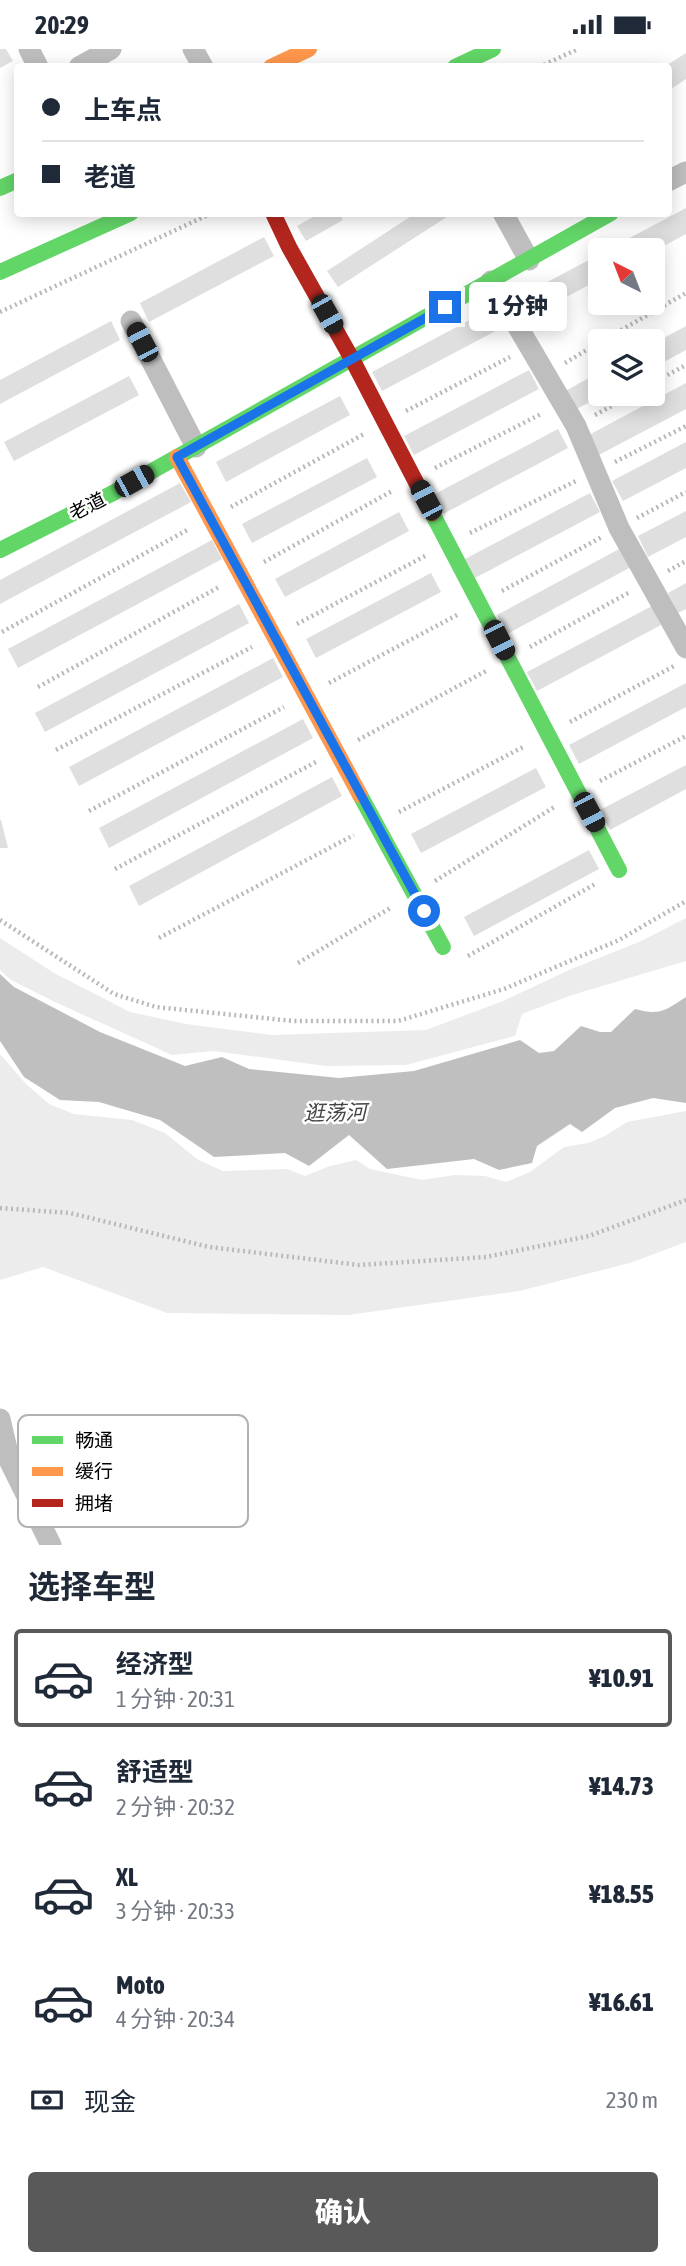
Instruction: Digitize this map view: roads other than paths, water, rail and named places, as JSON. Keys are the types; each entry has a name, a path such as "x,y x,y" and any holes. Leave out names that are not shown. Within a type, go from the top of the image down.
{"street":[{"path":"86,63 111,49"},
{"path":"279,63 309,49"},
{"path":"463,63 493,49"},
{"path":"0,272 122,217"},
{"path":"275,217 386,422 620,870"},
{"path":"505,217 529,260"},
{"name":"老道","path":"0,550 113,493 604,217"},
{"path":"491,281 576,426 619,528 686,649"},
{"path":"131,321 196,446"},
{"path":"177,457 443,947"},
{"path":"0,1419 10,1462 18,1478"},
{"path":"42,1527 51,1545"}],"water":[{"name":"逛荡河","path":"0,974 14,987 100,1032 185,1066 222,1057 249,1069 339,1078 414,1071 520,1040 539,1053 554,1051 581,1026 600,1032 611,1032 635,1009 657,1012 686,997 686,1103 653,1098 615,1108 582,1132 570,1124 537,1146 532,1163 499,1170 474,1159 387,1169 349,1135 309,1166 285,1153 214,1157 160,1120 99,1102 60,1100 24,1077 0,1041"}]}
